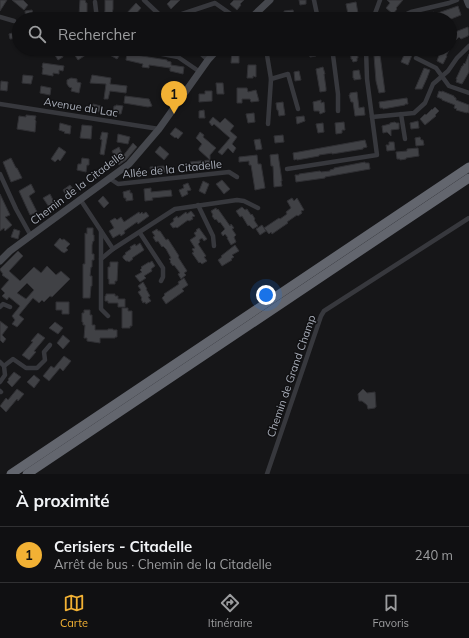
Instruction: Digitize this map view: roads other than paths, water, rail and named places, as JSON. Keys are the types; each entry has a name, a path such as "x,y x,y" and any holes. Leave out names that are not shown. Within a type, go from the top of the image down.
{"highway":[{"path":"11,474 469,167"},
{"path":"27,474 469,178"}],"street":[{"path":"144,0 158,12"},
{"path":"259,10 270,0"},
{"path":"314,0 317,12"},
{"path":"376,12 380,0"},
{"path":"411,12 449,4 457,0"},
{"path":"467,0 469,5"},
{"path":"95,2 96,12"},
{"path":"187,12 215,3 228,12"},
{"path":"0,18 12,21"},
{"path":"372,117 414,113 425,103 433,84 448,71 457,58 469,46"},
{"path":"173,56 178,57 200,72"},
{"path":"204,56 208,60"},
{"name":"Chemin de la Citadelle","path":"0,261 10,251 129,164 159,129 212,56"},
{"path":"267,56 271,79 268,124"},
{"path":"333,56 338,94 338,111"},
{"path":"287,169 377,155 367,79 366,56"},
{"path":"416,58 436,68 449,86 469,93"},
{"path":"271,79 288,74 298,109"},
{"name":"Avenue du Lac","path":"0,104 159,129"},
{"path":"401,114 405,139"},
{"name":"Allée de la Citadelle","path":"109,178 118,184 229,172 237,177"},
{"path":"0,174 16,209 31,236"},
{"path":"80,199 113,249"},
{"path":"101,259 113,249 140,233 175,208 237,200 258,208"},
{"path":"198,205 214,236 214,246"},
{"name":"Chemin de Grand Champ","path":"267,474 324,311 469,218"},
{"path":"101,231 101,309 108,316"},
{"path":"140,233 163,268 163,277 161,281"},
{"path":"0,307 3,304 10,307"},
{"path":"4,366 13,359 26,368 37,368 45,360 44,352 50,345"},
{"path":"0,362 4,366 5,375 0,382"}],"place":[{"name":"Cerisiers - Citadelle","path":"174,114"}]}
